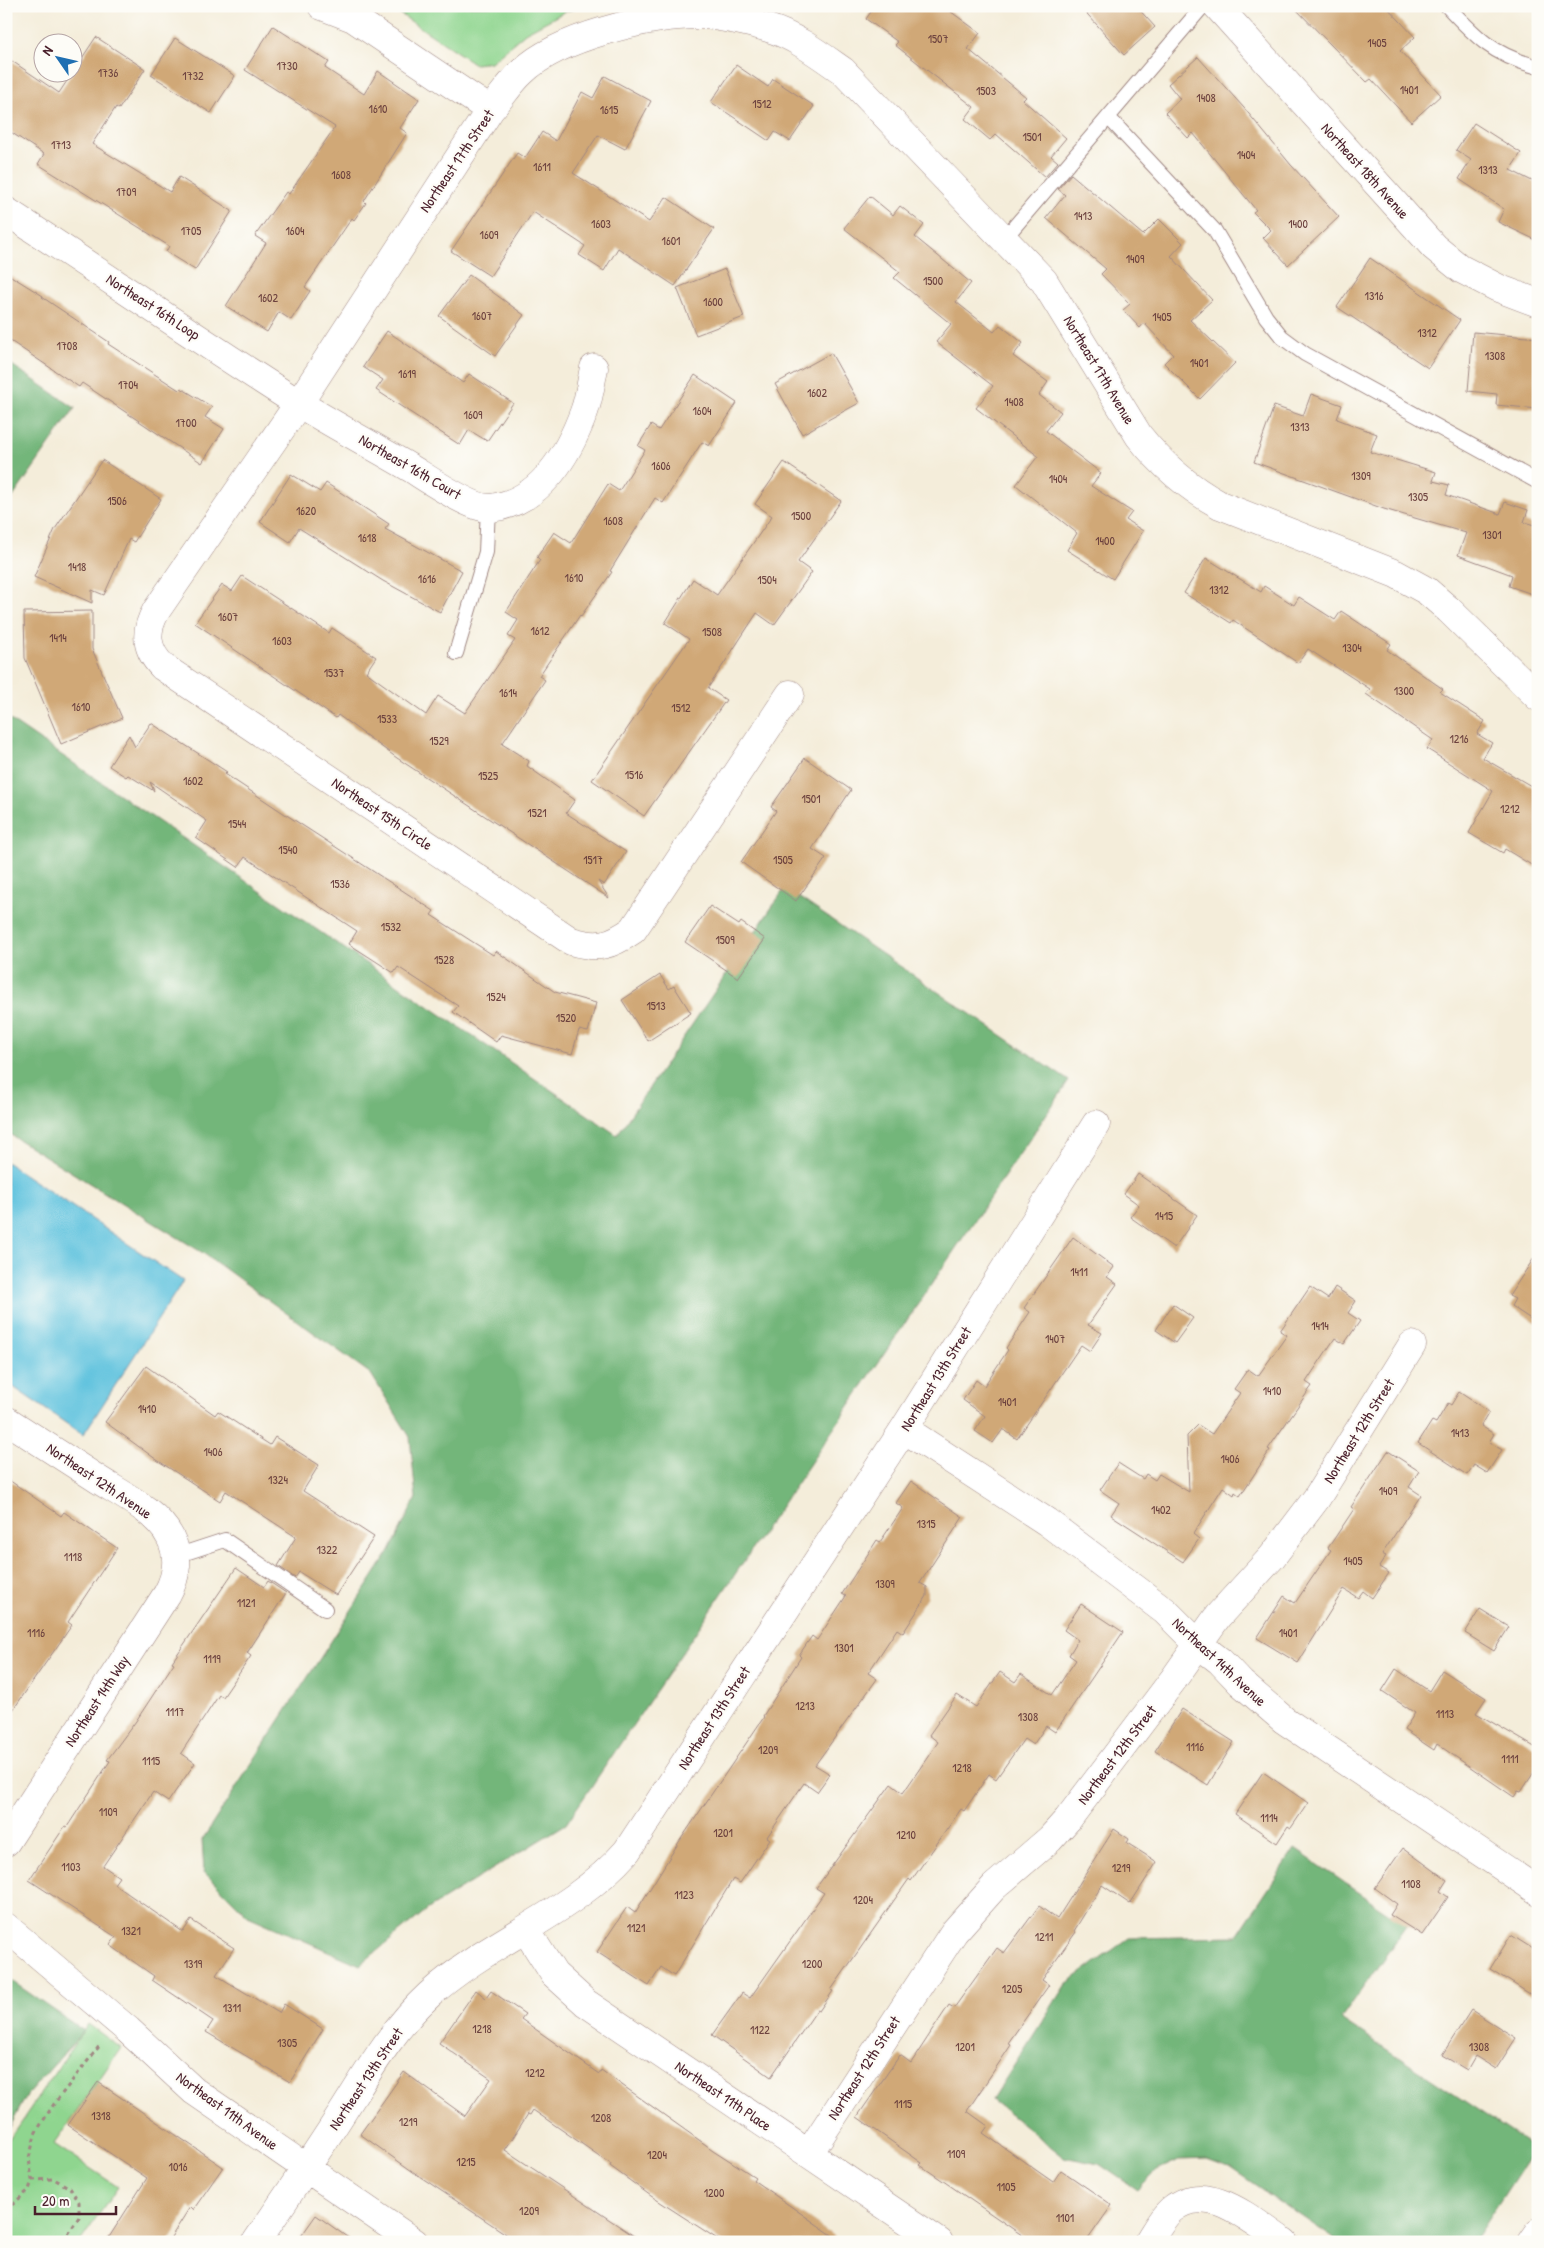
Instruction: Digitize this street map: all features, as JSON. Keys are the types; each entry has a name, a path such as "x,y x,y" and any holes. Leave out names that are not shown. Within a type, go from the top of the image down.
{"street":[{"path":"322,6 353,18 490,110"},
{"name":"Northeast 18th Avenue","path":"1217,6 1434,247 1461,269 1498,288 1538,303"},
{"name":"Northeast 17th Street","path":"299,403 490,110 522,71 556,48 604,31 689,11"},
{"name":"Northeast 17th Avenue","path":"689,11 768,28 811,49 843,71 1044,281 1139,436 1157,458 1178,478 1198,493 1220,505 1396,574 1427,591 1538,697"},
{"name":"Northeast 16th Loop","path":"6,211 299,403"},
{"path":"488,508 510,504 523,498 535,490 551,474 584,412 594,368"},
{"name":"Northeast 16th Court","path":"299,403 431,480 454,496 488,508"},
{"name":"Northeast 15th Circle","path":"299,403 156,611 148,630 150,650 163,667 571,941 586,946 603,946 618,941 633,930 790,694"},
{"name":"Northeast 13th Street","path":"256,2242 307,2168 384,2047 405,2020 428,1996 452,1976 526,1930 596,1883 627,1851 904,1429 1096,1124"},
{"name":"Northeast 12th Street","path":"808,2154 954,1932 994,1888 1050,1840 1068,1819 1218,1616 1272,1557 1316,1499 1412,1345"},
{"name":"Northeast 12th Avenue","path":"6,1420 148,1512 169,1535 176,1556"},
{"name":"Northeast 14th Avenue","path":"904,1429 1047,1522 1166,1611 1198,1644 1220,1661 1241,1683 1284,1720 1538,1891"},
{"name":"Northeast 14th Way","path":"6,1842 167,1594 176,1570 176,1556"},
{"name":"Northeast 11th Avenue","path":"6,1927 120,2024 194,2091 414,2242"},
{"name":"Northeast 11th Place","path":"526,1930 550,1968 574,1994 939,2242"},
{"path":"1148,2242 1170,2211 1178,2205 1200,2199 1210,2199 1224,2204 1284,2242"},
{"path":"1531,2242 1538,2232"}],"lane":[{"path":"1004,239 1203,6"},
{"path":"1447,6 1479,40 1514,61 1535,66"},
{"path":"1108,117 1215,231 1266,317 1282,337 1305,354 1538,482"},
{"path":"456,653 486,552 488,508"},
{"path":"176,1556 225,1540 325,1609"}],"path":[{"path":"6,2210 29,2190 32,2180 29,2158 36,2132 80,2068 120,2024"},
{"path":"32,2180 54,2179 70,2188 79,2202 79,2217 63,2242"}],"green space":[{"path":"388,6 584,6 566,11 525,33 491,62 475,64"},
{"path":"6,361 75,408 6,507"},
{"path":"6,717 617,1135 785,888 1069,1081 566,1824 428,1909 360,1965 248,1916 204,1872 202,1840 391,1549 416,1498 410,1437 371,1374 203,1253 6,1132"},
{"path":"1295,1849 1407,1925 1341,2019 1535,2148 1473,2242 1339,2242 1229,2167 1207,2159 1179,2160 1157,2170 1137,2190 1099,2164 1064,2157 992,2100 1066,1984 1129,1938 1237,1936"},
{"path":"6,1977 84,2031 27,2095 6,2134"},
{"path":"88,2024 121,2048 54,2144 118,2187 80,2242 6,2242 6,2144"}],"water":[{"path":"6,1162 183,1281 83,1435 6,1382"}],"building":[{"path":"875,6 943,6 980,33 968,49 1026,97 1023,100 1066,138 1051,156 1058,162 1045,177 996,134 990,140 965,119 974,107 895,45 898,42 866,19"},
{"path":"1080,6 1136,6 1155,27 1124,55"},
{"path":"1293,6 1386,6 1415,37 1400,51 1441,95 1411,122 1371,79 1367,82"},
{"path":"273,26 329,62 325,68 364,94 378,71 419,99 400,128 407,133 364,201 366,203 354,220 352,218 305,287 310,291 291,320 279,312 267,332 226,306 266,243 255,236 286,192 289,194 335,127 245,70"},
{"path":"96,37 145,69 119,109 116,107 92,144 170,192 179,177 232,211 195,270 166,252 169,246 38,164 44,154 6,129 6,57 32,75 32,82 43,82 59,93 66,82 82,82 82,58"},
{"path":"175,38 235,76 211,113 151,75"},
{"path":"1198,57 1244,108 1291,165 1339,217 1288,265 1263,238 1271,230 1253,212 1256,210 1193,133 1188,138 1165,113 1180,99 1168,84"},
{"path":"736,65 768,87 773,79 814,106 790,141 775,132 769,141 711,102"},
{"path":"605,76 651,101 625,149 598,135 573,173 649,222 666,197 714,229 675,286 618,248 604,271 579,255 585,246 533,212 490,276 451,251 517,153 525,158 542,132 556,141 582,92 593,98"},
{"path":"1474,123 1521,153 1510,170 1538,184 1538,241 1498,222 1504,209 1459,179 1471,160 1456,150"},
{"path":"1071,174 1143,235 1159,219 1183,243 1171,256 1212,300 1190,320 1235,363 1200,399 1164,363 1173,354 1144,323 1140,328 1123,310 1130,304 1101,274 1106,269 1046,218 1065,195 1058,189"},
{"path":"870,196 893,215 900,206 924,225 915,237 971,283 956,302 994,332 1000,325 1023,343 1013,356 1048,382 1039,395 1061,412 1046,431 1101,473 1091,486 1132,512 1126,520 1143,531 1113,579 1067,550 1077,533 1016,485 1038,456 976,408 993,386 936,342 951,324 894,278 900,272 844,228"},
{"path":"1370,258 1460,320 1428,368 1337,307"},
{"path":"725,269 744,317 696,335 677,288"},
{"path":"6,273 43,296 109,342 108,344 179,390 181,388 212,407 205,417 224,429 202,463 82,383 79,387 6,338"},
{"path":"469,275 524,315 495,356 439,316"},
{"path":"387,331 463,383 469,374 513,403 487,441 469,430 460,445 376,390 383,380 363,367"},
{"path":"1473,332 1538,338 1538,409 1496,405 1497,394 1468,391"},
{"path":"831,353 859,403 802,434 775,384"},
{"path":"695,375 737,403 709,446 702,442 663,503 655,498 610,571 612,572 539,676 545,680 502,744 529,761 527,766 575,800 566,813 626,852 604,885 598,881 609,898 397,758 338,715 336,718 195,623 222,585 232,591 242,576 329,633 332,628 376,657 366,672 426,715 438,696 465,713 515,640 508,636 518,620 506,612 540,560 537,557 554,532 571,543 608,484 619,491 645,450 638,446 651,425 659,430"},
{"path":"1311,394 1342,405 1337,419 1377,434 1370,452 1436,472 1433,481 1449,485 1446,495 1500,514 1505,502 1528,510 1524,522 1538,526 1538,596 1509,586 1512,575 1458,555 1466,533 1384,509 1254,462 1274,406 1303,416"},
{"path":"102,460 161,499 134,542 129,539 104,595 92,590 92,603 34,577 55,529"},
{"path":"784,462 841,501 798,562 812,572 774,625 757,613 708,688 726,700 644,816 592,780 689,639 665,623 693,579 717,595 772,516 755,504"},
{"path":"291,474 320,492 326,483 389,524 385,529 462,571 440,612 383,581 299,528 290,542 260,522"},
{"path":"1206,558 1261,592 1264,586 1294,605 1299,597 1335,620 1341,611 1391,644 1387,650 1443,689 1440,692 1485,721 1477,734 1492,743 1483,758 1538,790 1538,869 1505,849 1503,853 1469,833 1493,791 1427,749 1433,740 1366,694 1370,689 1308,649 1298,663 1233,620 1231,623 1184,593"},
{"path":"92,611 92,649 122,718 61,744 25,658 24,612"},
{"path":"151,723 227,772 225,774 285,814 434,911 431,915 493,955 496,951 555,992 596,1003 588,1032 579,1030 572,1054 501,1035 496,1042 453,1012 458,1006 398,967 394,973 349,944 357,931 245,857 238,867 196,838 207,821 150,782 154,791 109,766 129,735 135,747"},
{"path":"805,758 851,790 812,849 826,858 796,901 741,862 776,811 771,807"},
{"path":"710,906 739,925 741,922 765,939 738,978 685,942"},
{"path":"660,975 669,989 674,986 691,1013 648,1041 622,1000"},
{"path":"1138,1174 1197,1215 1174,1248 1130,1217 1139,1205 1124,1194"},
{"path":"1073,1237 1114,1267 1107,1277 1117,1284 1088,1325 1102,1333 1090,1351 1081,1345 1017,1439 1003,1429 993,1443 975,1431 985,1416 963,1400 976,1380 984,1386 1030,1312 1024,1308"},
{"path":"1538,1252 1538,1324 1511,1306 1515,1299 1509,1296"},
{"path":"1310,1287 1328,1299 1335,1287 1356,1301 1348,1313 1360,1321 1344,1344 1335,1338 1306,1382 1312,1386 1268,1449 1270,1450 1240,1496 1235,1492 1234,1495 1223,1487 1193,1534 1199,1539 1183,1562 1111,1515 1119,1503 1100,1490 1118,1463 1143,1479 1146,1474 1155,1480 1159,1474 1189,1492 1187,1436 1198,1425 1212,1434 1240,1393 1234,1389 1248,1369 1258,1376 1287,1335 1280,1331"},
{"path":"1173,1304 1193,1318 1175,1343 1156,1330"},
{"path":"146,1366 215,1415 218,1411 270,1445 275,1437 319,1465 303,1491 374,1537 336,1595 299,1572 295,1578 278,1566 296,1537 226,1491 220,1501 157,1460 105,1422"},
{"path":"1459,1392 1489,1412 1481,1426 1494,1434 1489,1442 1502,1450 1487,1473 1474,1465 1467,1475 1418,1443 1432,1421 1436,1423 1448,1403 1451,1405"},
{"path":"1388,1451 1419,1471 1409,1487 1421,1495 1382,1554 1386,1556 1379,1567 1389,1573 1372,1598 1363,1591 1358,1598 1344,1589 1298,1663 1257,1638 1284,1596 1295,1603 1331,1550 1328,1548 1354,1509 1351,1507"},
{"path":"6,1478 61,1516 64,1512 117,1548 68,1622 72,1625 6,1720"},
{"path":"911,1481 963,1517 920,1583 927,1587 927,1596 903,1633 897,1629 868,1673 877,1679 815,1765 830,1774 817,1792 804,1783 767,1837 770,1839 740,1883 733,1879 674,1976 661,1967 649,1986 597,1952 627,1907 635,1913 679,1842 764,1717 801,1657 799,1655 812,1636 817,1640 846,1596 842,1594 877,1540 880,1542 903,1508 896,1503"},
{"path":"236,1568 264,1587 268,1581 286,1593 247,1653 251,1656 223,1697 219,1695 181,1753 195,1763 168,1802 153,1792 103,1866 119,1877 114,1884 183,1932 191,1920 234,1948 216,1975 279,2013 284,2004 323,2029 290,2082 206,2032 213,2021 152,1980 154,1976 110,1945 116,1937 29,1880 65,1826 67,1827 110,1761 107,1760 136,1721 174,1663 172,1662"},
{"path":"1081,1604 1123,1632 1055,1732 1046,1726 1033,1745 1024,1739 996,1779 989,1774 964,1811 961,1809 911,1881 909,1879 831,1990 833,1991 819,2011 817,2010 771,2077 712,2035 742,1993 750,1998 824,1893 816,1888 891,1784 903,1793 938,1742 929,1735 957,1695 976,1707 1000,1672 1015,1682 1021,1674 1052,1695 1076,1660 1069,1655 1078,1640 1064,1630"},
{"path":"1480,1609 1509,1627 1494,1651 1465,1633"},
{"path":"1396,1669 1429,1691 1442,1670 1486,1698 1476,1713 1538,1749 1538,1766 1521,1792 1518,1791 1514,1797 1437,1744 1434,1750 1404,1730 1415,1713 1382,1691"},
{"path":"1182,1709 1234,1742 1208,1785 1155,1751"},
{"path":"1263,1772 1308,1803 1291,1828 1288,1826 1277,1843 1235,1814"},
{"path":"1114,1829 1129,1839 1127,1843 1157,1862 1130,1904 1102,1885 1074,1931 1076,1932 1042,1980 1049,1985 1008,2043 1011,2045 967,2111 988,2126 983,2133 1053,2182 1061,2170 1112,2205 1086,2242 1032,2242 920,2165 922,2163 857,2117 900,2055 911,2063 949,2005 954,2008 997,1948 1004,1953 1039,1906 1057,1919"},
{"path":"1403,1848 1447,1880 1440,1891 1448,1897 1422,1935 1390,1915 1397,1904 1375,1888"},
{"path":"1511,1935 1538,1952 1538,1999 1490,1969"},
{"path":"476,1990 486,1998 491,1991 525,2014 521,2019 599,2074 601,2070 713,2150 755,2177 753,2180 842,2242 722,2242 651,2196 610,2166 611,2164 533,2110 530,2115 528,2114 505,2150 643,2242 518,2242 419,2176 360,2134 404,2072 465,2116 491,2079 439,2043"},
{"path":"1471,2010 1516,2038 1496,2069 1475,2056 1467,2070 1442,2055"},
{"path":"98,2082 223,2167 193,2210 190,2207 168,2242 106,2242 147,2178 68,2125"},
{"path":"316,2215 354,2242 297,2242"}]}
